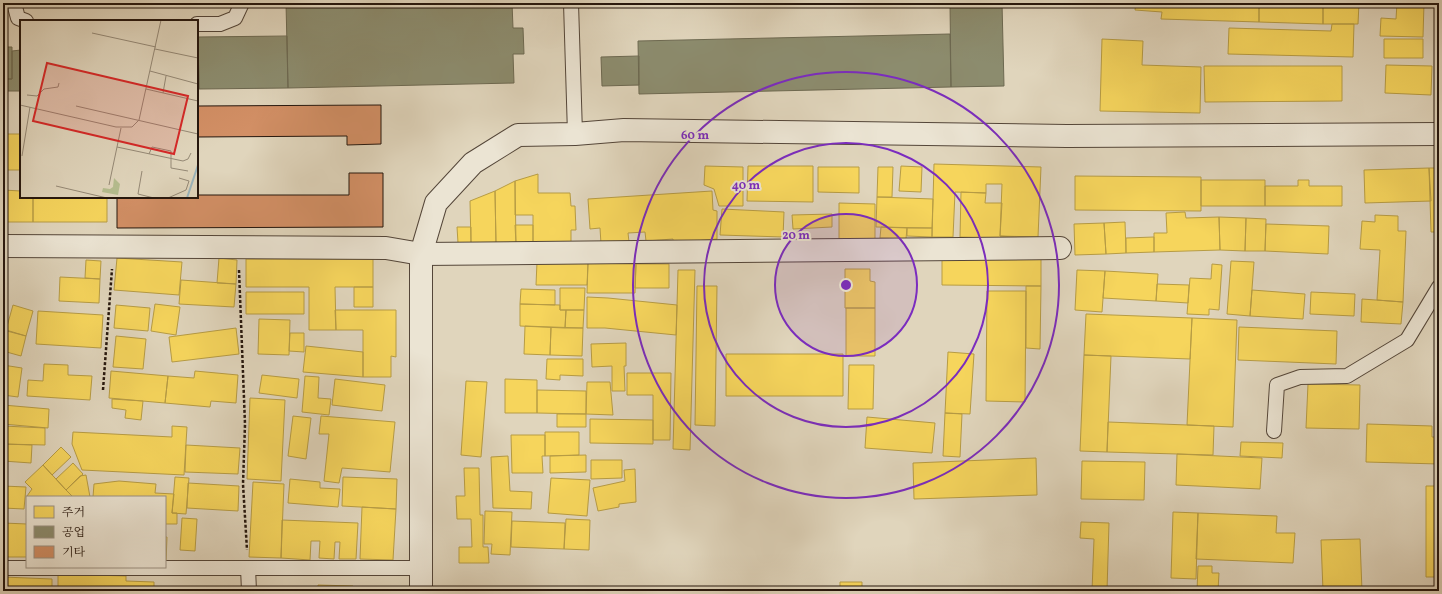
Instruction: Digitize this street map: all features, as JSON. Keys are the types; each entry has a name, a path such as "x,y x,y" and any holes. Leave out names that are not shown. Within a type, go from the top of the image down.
{"street":[{"path":"421,591 421,254 436,203 473,162 518,136 575,134 624,130 1067,136 1439,134"},
{"path":"3,246 386,248 421,254 1060,248"}],"lane":[{"path":"14,3 18,18 23,20"},
{"path":"198,24 220,24 235,18 242,3"},
{"path":"571,3 575,134"},
{"path":"1274,431 1277,385 1300,377 1347,376 1407,340 1439,287"},
{"path":"3,568 421,568"},
{"path":"248,568 249,591"}],"path":[{"path":"103,390 111,292 112,246"},
{"path":"238,247 245,424 243,484 248,568"}],"building: 주거":[{"path":"1136,3 1259,3 1259,22 1161,19 1162,12 1135,10"},
{"path":"1259,3 1323,3 1323,24 1259,22"},
{"path":"1323,3 1359,3 1358,24 1323,24"},
{"path":"1397,3 1424,3 1423,37 1380,36 1381,18 1396,19"},
{"path":"1332,24 1354,24 1353,57 1228,54 1229,28 1331,31"},
{"path":"1102,39 1143,41 1142,65 1201,67 1200,113 1100,111"},
{"path":"1384,39 1423,39 1423,58 1384,58"},
{"path":"1386,65 1432,66 1431,95 1385,93"},
{"path":"1204,66 1342,66 1342,101 1205,102"},
{"path":"3,134 20,134 20,170 3,170"},
{"path":"934,164 1041,167 1038,237 1000,236 1002,184 986,184 986,193 955,192 953,237 932,237"},
{"path":"705,166 743,167 743,206 719,206 714,189 704,185"},
{"path":"748,166 813,166 813,202 747,201"},
{"path":"901,166 922,167 921,192 899,191"},
{"path":"818,167 859,167 859,193 818,192"},
{"path":"878,167 893,167 892,197 877,197"},
{"path":"1429,168 1431,201 1365,203 1364,170"},
{"path":"1429,168 1439,168 1439,232 1431,232"},
{"path":"538,174 538,193 570,193 571,206 575,206 576,230 571,230 571,243 533,243 533,215 515,215 515,181"},
{"path":"1075,176 1201,177 1201,211 1075,210"},
{"path":"1201,180 1265,180 1265,206 1201,206"},
{"path":"1298,180 1309,180 1309,186 1342,186 1342,206 1265,206 1265,186 1298,186"},
{"path":"515,181 516,244 496,244 495,191"},
{"path":"3,190 20,191 20,198 33,198 33,222 3,222"},
{"path":"495,191 496,244 471,244 470,201"},
{"path":"712,191 713,210 717,211 717,239 673,243 673,239 646,241 645,232 628,233 629,242 601,244 600,228 590,229 588,199"},
{"path":"961,192 986,193 985,203 1002,203 1000,236 1014,237 1014,239 960,237"},
{"path":"877,197 933,199 932,228 876,227"},
{"path":"33,198 107,198 107,222 33,222"},
{"path":"839,203 875,204 875,239 839,239"},
{"path":"722,209 784,212 783,237 720,235"},
{"path":"1185,212 1186,218 1219,217 1220,250 1154,252 1154,233 1167,233 1166,213"},
{"path":"832,214 832,227 793,229 792,215"},
{"path":"1375,215 1398,216 1398,231 1406,231 1403,302 1377,300 1380,250 1360,249 1362,221 1375,222"},
{"path":"1219,217 1246,218 1245,251 1220,250"},
{"path":"1246,218 1266,219 1265,251 1245,251"},
{"path":"1125,222 1126,253 1106,254 1104,223"},
{"path":"1104,223 1106,254 1075,255 1074,224"},
{"path":"1266,224 1329,226 1328,254 1265,251"},
{"path":"515,225 533,225 533,243 516,244"},
{"path":"457,227 471,227 471,243 458,243"},
{"path":"881,227 907,228 906,239 880,238"},
{"path":"907,228 932,228 932,237 907,236"},
{"path":"1154,237 1154,252 1126,253 1126,238"},
{"path":"942,257 1041,258 1041,286 942,285"},
{"path":"117,258 182,262 179,295 114,290"},
{"path":"219,258 237,260 236,284 217,283"},
{"path":"246,259 373,259 373,287 335,287 336,330 309,330 309,287 246,287"},
{"path":"86,260 101,261 100,279 85,278"},
{"path":"1231,261 1254,262 1250,316 1227,314"},
{"path":"537,262 588,263 587,285 536,285"},
{"path":"588,263 636,264 635,293 587,293"},
{"path":"636,264 669,264 669,288 635,288"},
{"path":"1212,264 1222,265 1219,310 1209,309 1209,315 1187,314 1190,278 1211,279"},
{"path":"845,269 870,269 870,281 875,282 875,308 845,308"},
{"path":"678,270 695,270 690,450 673,449"},
{"path":"1077,270 1105,271 1102,312 1075,310"},
{"path":"1105,271 1158,274 1156,301 1103,298"},
{"path":"60,277 100,279 99,303 59,301"},
{"path":"181,280 236,284 234,307 179,304"},
{"path":"1157,284 1189,285 1188,303 1156,301"},
{"path":"697,286 717,286 715,426 695,425"},
{"path":"1026,286 1041,286 1040,349 1026,348"},
{"path":"354,287 373,287 373,307 354,307"},
{"path":"560,288 585,288 584,310 560,310"},
{"path":"521,289 555,290 555,305 520,304"},
{"path":"1252,290 1305,294 1303,319 1250,316"},
{"path":"987,291 1026,291 1025,402 986,401"},
{"path":"246,292 304,292 304,314 246,314"},
{"path":"1311,292 1355,294 1354,316 1310,314"},
{"path":"587,297 677,305 676,335 605,328 587,328"},
{"path":"1362,299 1403,302 1401,324 1361,322"},
{"path":"155,304 180,307 176,335 151,331"},
{"path":"520,304 560,305 560,310 566,310 565,328 520,326"},
{"path":"13,305 33,311 26,336 6,330"},
{"path":"116,305 150,308 148,331 114,328"},
{"path":"846,308 875,308 875,356 846,356"},
{"path":"335,310 396,310 396,357 391,356 391,377 363,377 363,330 336,330"},
{"path":"566,310 584,310 583,328 565,328"},
{"path":"38,311 103,315 101,348 36,344"},
{"path":"1086,314 1192,318 1190,359 1084,355"},
{"path":"1192,318 1237,320 1233,427 1187,425"},
{"path":"259,319 290,320 289,355 258,354"},
{"path":"525,326 551,327 550,355 524,354"},
{"path":"551,327 583,328 582,356 550,355"},
{"path":"1239,327 1337,331 1336,364 1238,360"},
{"path":"236,328 239,354 172,362 169,337"},
{"path":"3,330 26,336 21,356 3,351"},
{"path":"290,333 304,333 304,352 289,351"},
{"path":"116,336 146,339 143,369 113,367"},
{"path":"626,343 626,366 624,366 625,391 612,391 612,366 592,367 591,344"},
{"path":"306,346 363,352 363,377 303,372"},
{"path":"948,352 974,354 970,414 945,413"},
{"path":"726,354 843,354 843,396 726,396"},
{"path":"1084,355 1111,356 1107,452 1080,451"},
{"path":"547,359 583,359 583,376 560,375 560,380 546,379"},
{"path":"44,364 68,365 68,375 92,376 90,400 27,396 28,380 43,381"},
{"path":"3,365 22,368 18,397 3,395"},
{"path":"849,365 874,365 873,409 848,409"},
{"path":"111,371 168,376 165,403 109,398"},
{"path":"195,371 238,375 236,403 211,401 210,407 165,403 168,376 194,378"},
{"path":"627,373 671,373 670,440 653,440 653,395 627,395"},
{"path":"262,375 299,379 297,398 259,393"},
{"path":"305,376 319,377 318,398 331,399 329,415 302,412"},
{"path":"335,379 385,385 382,411 332,405"},
{"path":"505,379 537,380 537,413 505,413"},
{"path":"466,381 487,382 481,457 461,455"},
{"path":"587,382 610,382 613,415 586,414"},
{"path":"1308,384 1360,385 1359,429 1306,428"},
{"path":"537,390 586,391 586,414 537,413"},
{"path":"250,398 285,400 281,481 247,479"},
{"path":"112,399 143,401 141,420 125,418 126,410 112,408"},
{"path":"3,405 49,409 48,428 3,424"},
{"path":"945,413 962,414 960,457 943,456"},
{"path":"557,414 586,414 586,427 557,427"},
{"path":"293,416 311,418 306,459 288,456"},
{"path":"321,416 395,422 390,472 342,468 339,483 324,481 329,434 319,434"},
{"path":"867,417 935,423 932,453 865,448"},
{"path":"590,419 653,420 653,444 590,443"},
{"path":"1108,422 1214,426 1213,455 1107,452"},
{"path":"1367,424 1432,426 1432,437 1439,437 1439,464 1366,462"},
{"path":"3,426 45,428 45,445 3,444"},
{"path":"172,426 187,427 184,475 82,470 72,444 73,432 172,437"},
{"path":"545,432 579,432 579,455 545,456"},
{"path":"511,435 545,435 545,456 542,456 543,473 512,473"},
{"path":"1241,442 1283,443 1282,458 1240,456"},
{"path":"3,444 32,445 31,463 3,461"},
{"path":"186,445 240,448 238,474 185,472"},
{"path":"61,447 71,457 52,475 43,465"},
{"path":"1177,454 1262,458 1260,489 1176,485"},
{"path":"586,455 586,472 550,473 550,456"},
{"path":"508,456 510,491 532,492 531,509 493,508 491,457"},
{"path":"1036,458 1037,495 914,499 913,463"},
{"path":"591,460 622,460 622,478 591,479"},
{"path":"1082,461 1145,462 1144,500 1081,499"},
{"path":"73,463 83,474 66,490 56,479"},
{"path":"43,465 72,496 27,496 32,489 25,482"},
{"path":"464,468 479,468 480,515 483,515 483,547 488,547 489,563 459,563 459,547 472,547 471,519 457,519 456,496 465,496"},
{"path":"635,469 636,502 619,504 619,507 598,511 593,488 625,481 624,470"},
{"path":"86,475 90,496 72,496 66,490 80,476"},
{"path":"175,477 189,478 186,514 172,513"},
{"path":"343,477 397,479 396,509 342,506"},
{"path":"551,478 590,480 587,516 548,513"},
{"path":"290,479 320,482 320,488 340,489 338,507 288,503"},
{"path":"119,481 156,484 155,493 174,494 172,513 177,513 177,524 166,524 166,496 93,496 94,484"},
{"path":"253,482 284,484 281,558 249,557"},
{"path":"188,483 239,486 238,511 187,508"},
{"path":"3,486 26,487 24,509 3,508"},
{"path":"1426,486 1439,486 1439,577 1426,577"},
{"path":"362,507 396,509 393,560 360,559"},
{"path":"485,511 512,512 510,555 491,554 492,544 484,544"},
{"path":"1173,512 1198,513 1196,579 1171,578"},
{"path":"1198,513 1277,516 1276,533 1295,533 1293,563 1196,559"},
{"path":"182,518 197,519 195,551 180,550"},
{"path":"566,519 590,520 589,550 564,549"},
{"path":"282,520 358,523 356,559 339,559 340,542 335,542 334,559 319,558 320,541 311,541 310,560 281,558"},
{"path":"512,521 565,523 564,549 511,547"},
{"path":"1081,522 1109,523 1107,591 1092,591 1094,539 1080,538"},
{"path":"3,523 26,524 26,557 3,557"},
{"path":"166,537 167,537 166,562"},
{"path":"1360,539 1362,591 1323,591 1321,540"},
{"path":"1198,566 1212,566 1212,573 1219,573 1218,591 1197,591"},
{"path":"58,574 126,576 126,581 154,582 154,591 58,591"},
{"path":"3,577 52,579 52,591 3,591"},
{"path":"840,582 862,582 862,591 840,591"},
{"path":"318,585 353,586 353,591 318,591"},
{"path":"1107,588 1181,590 1107,591"},
{"path":"241,589 241,591 203,591 203,590"}],"building: 공업":[{"path":"286,3 512,3 513,28 523,28 524,54 513,54 514,83 288,88"},
{"path":"950,3 1002,3 1004,86 951,87"},
{"path":"950,34 951,87 639,94 638,41"},
{"path":"287,36 288,88 199,89 198,37"},
{"path":"198,37 199,89 198,89"},
{"path":"3,47 12,47 12,79 3,79"},
{"path":"20,50 20,91 3,91 3,79 12,79 12,51"},
{"path":"639,56 639,85 602,86 601,57"}],"building: 기타":[{"path":"381,105 381,144 347,145 347,136 198,137 198,106"},
{"path":"349,173 383,173 383,227 117,228 117,198 198,198 198,195 349,195"}]}
